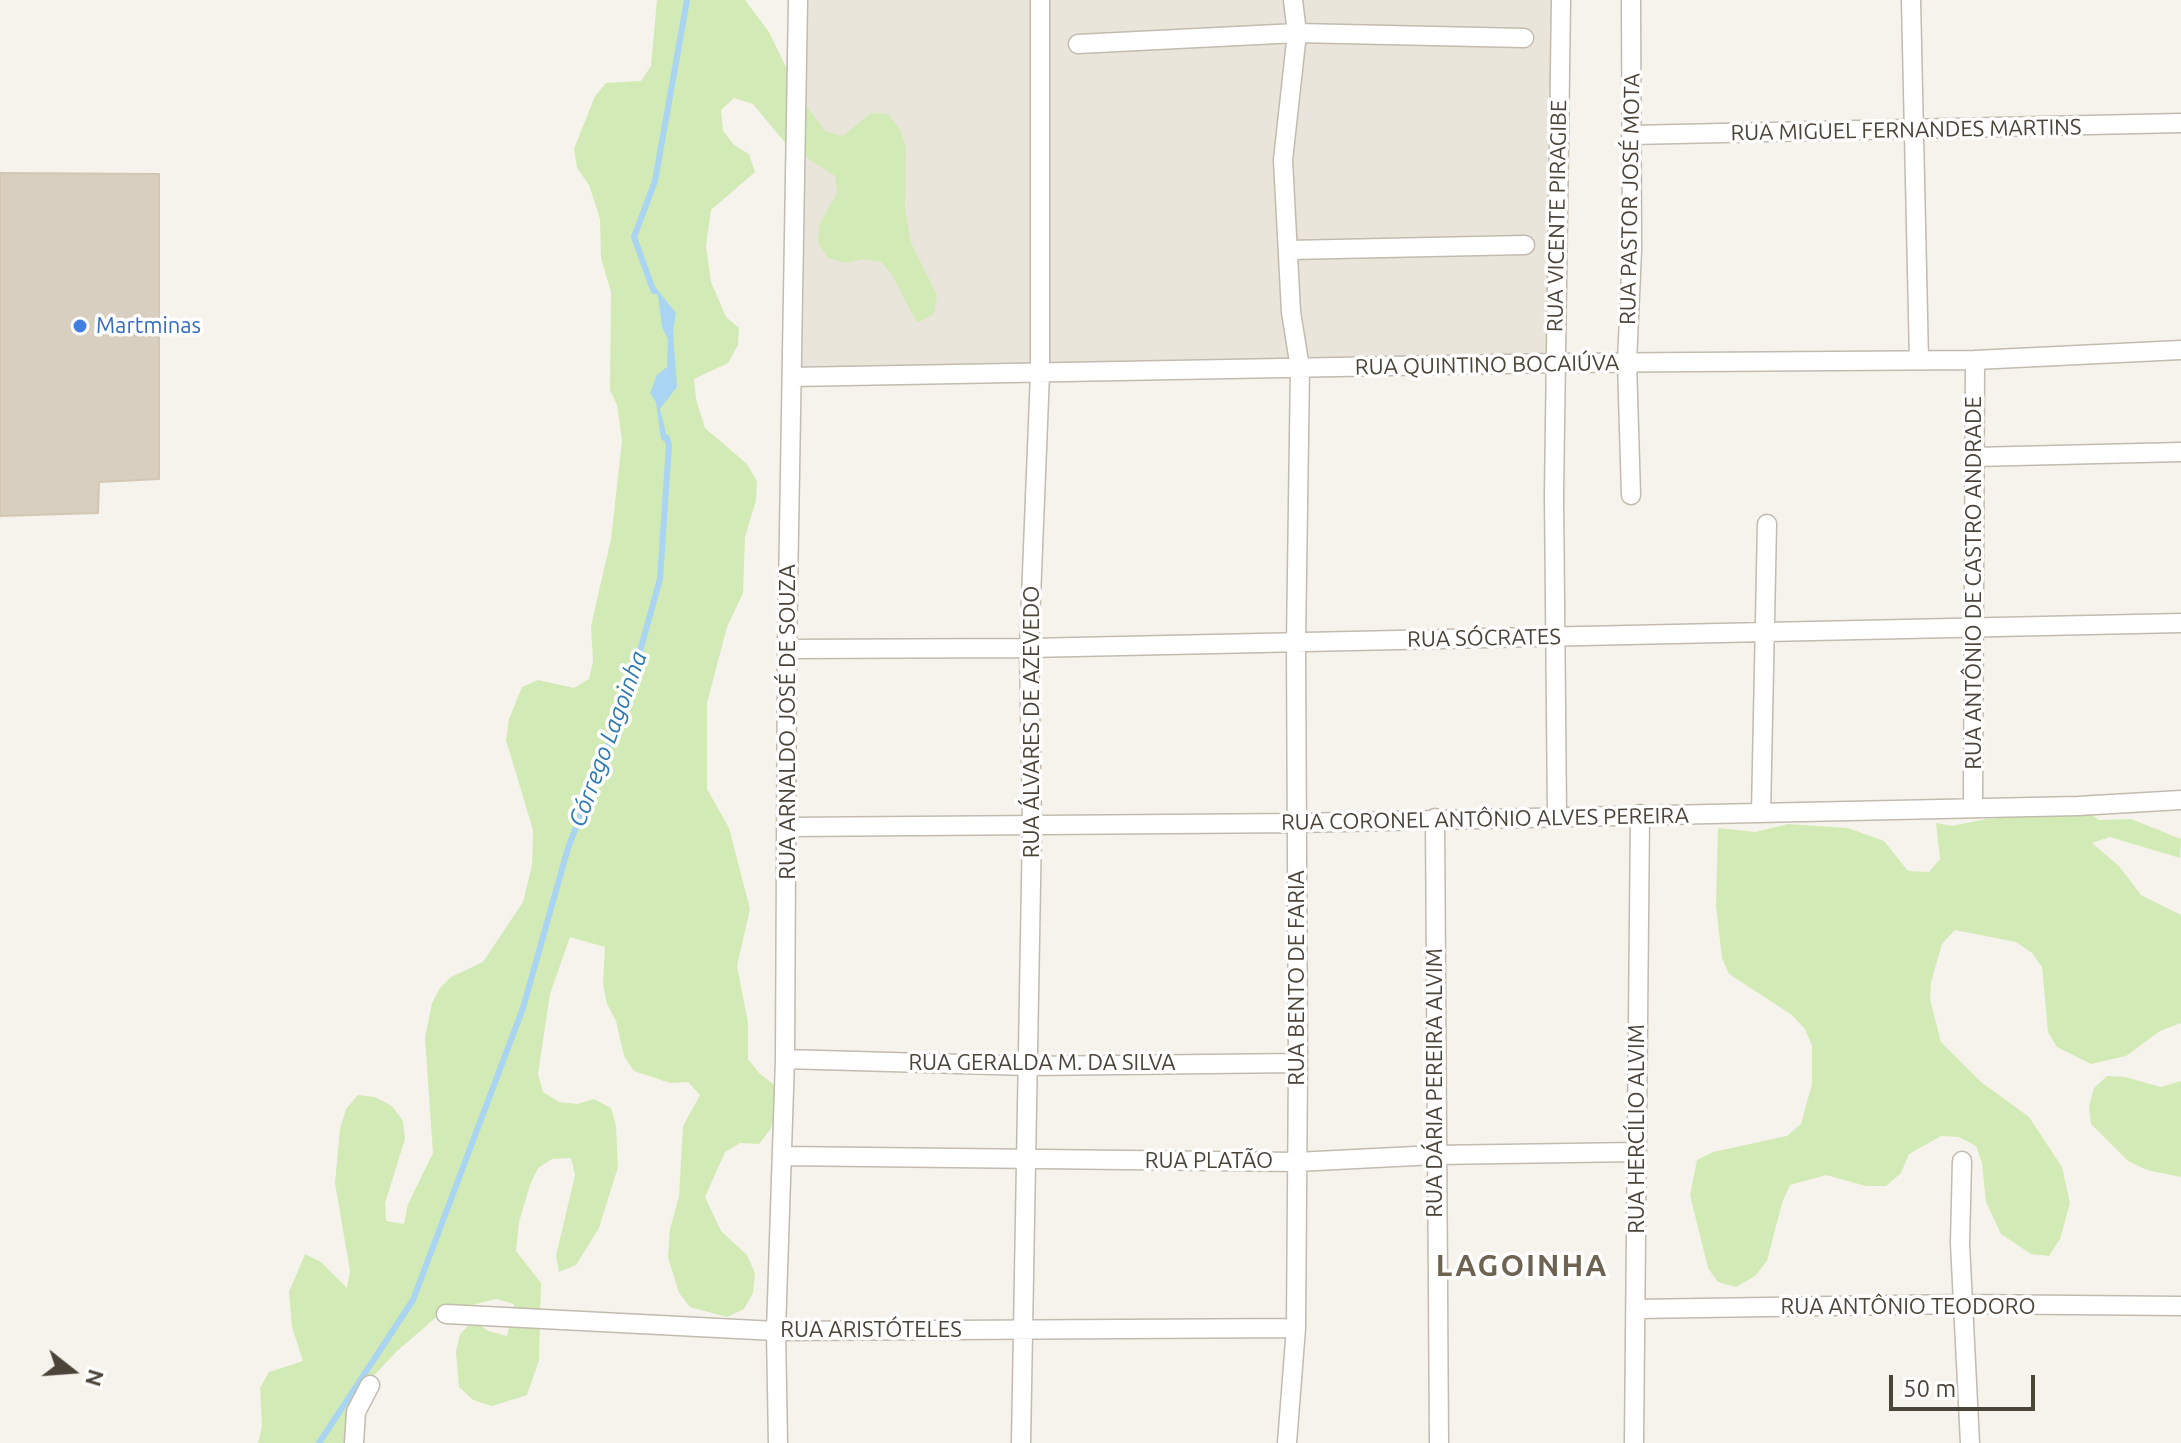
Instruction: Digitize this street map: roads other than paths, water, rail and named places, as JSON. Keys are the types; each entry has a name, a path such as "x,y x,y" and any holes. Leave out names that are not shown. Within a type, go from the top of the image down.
{"street":[{"name":"RUA ARNALDO JOSÉ DE SOUZA","path":"778,1443 776,1331 785,1059 787,649 798,0"},
{"name":"RUA ÁLVARES DE AZEVEDO","path":"1021,1443 1032,827 1029,648 1040,373 1040,0"},
{"name":"RUA BENTO DE FARIA","path":"1287,1443 1296,1328 1298,1063 1296,642 1300,368 1291,312 1283,160 1297,33 1293,0"},
{"name":"RUA VICENTE PIRAGIBE","path":"1557,816 1553,637 1561,0"},
{"name":"RUA PASTOR JOSÉ MOTA","path":"1631,0 1627,362 1631,495"},
{"path":"1911,0 1919,360"},
{"path":"1078,44 1297,33 1524,38"},
{"name":"RUA MIGUEL FERNANDES MARTINS","path":"1631,135 2181,123"},
{"path":"1289,250 1525,245"},
{"name":"RUA QUINTINO BOCAIÚVA","path":"792,377 1555,363 1975,360 2181,350"},
{"name":"RUA ANTÔNIO DE CASTRO ANDRADE","path":"1973,807 1975,360"},
{"path":"1974,457 2181,452"},
{"path":"1761,813 1767,524"},
{"name":"RUA SÓCRATES","path":"787,649 1029,648 2181,623"},
{"name":"RUA CORONEL ANTÔNIO ALVES PEREIRA","path":"788,827 1297,823 2078,806 2181,800"},
{"name":"RUA HERCÍLIO ALVIM","path":"1634,1443 1640,814"},
{"name":"RUA DÁRIA PEREIRA ALVIM","path":"1435,818 1439,1443"},
{"name":"RUA GERALDA M. DA SILVA","path":"785,1059 1029,1066 1298,1063"},
{"name":"RUA PLATÃO","path":"782,1156 1296,1162 1435,1155 1636,1152"},
{"path":"1962,1161 1962,1304 1970,1443"},
{"name":"RUA ANTÔNIO TEODORO","path":"1636,1309 1962,1304 2181,1306"},
{"name":"RUA ARISTÓTELES","path":"446,1314 776,1331 1296,1328"},
{"path":"354,1443 356,1412 370,1385"}],"water":[{"path":"647,277 676,313 673,332 677,387 660,409 669,445 661,439 656,402 650,393 657,375 667,367 668,339 662,327 658,295 651,293"}],"waterway":[{"name":"Córrego Lagoinha","path":"652,287 634,237 655,181 687,0"},
{"name":"Córrego Lagoinha","path":"319,1443 413,1300 523,1008 568,848 629,691 660,579 667,438"}],"place":[{"name":"Martminas","path":"80,326"}],"district":[{"name":"LAGOINHA","path":"1522,1266"}]}
